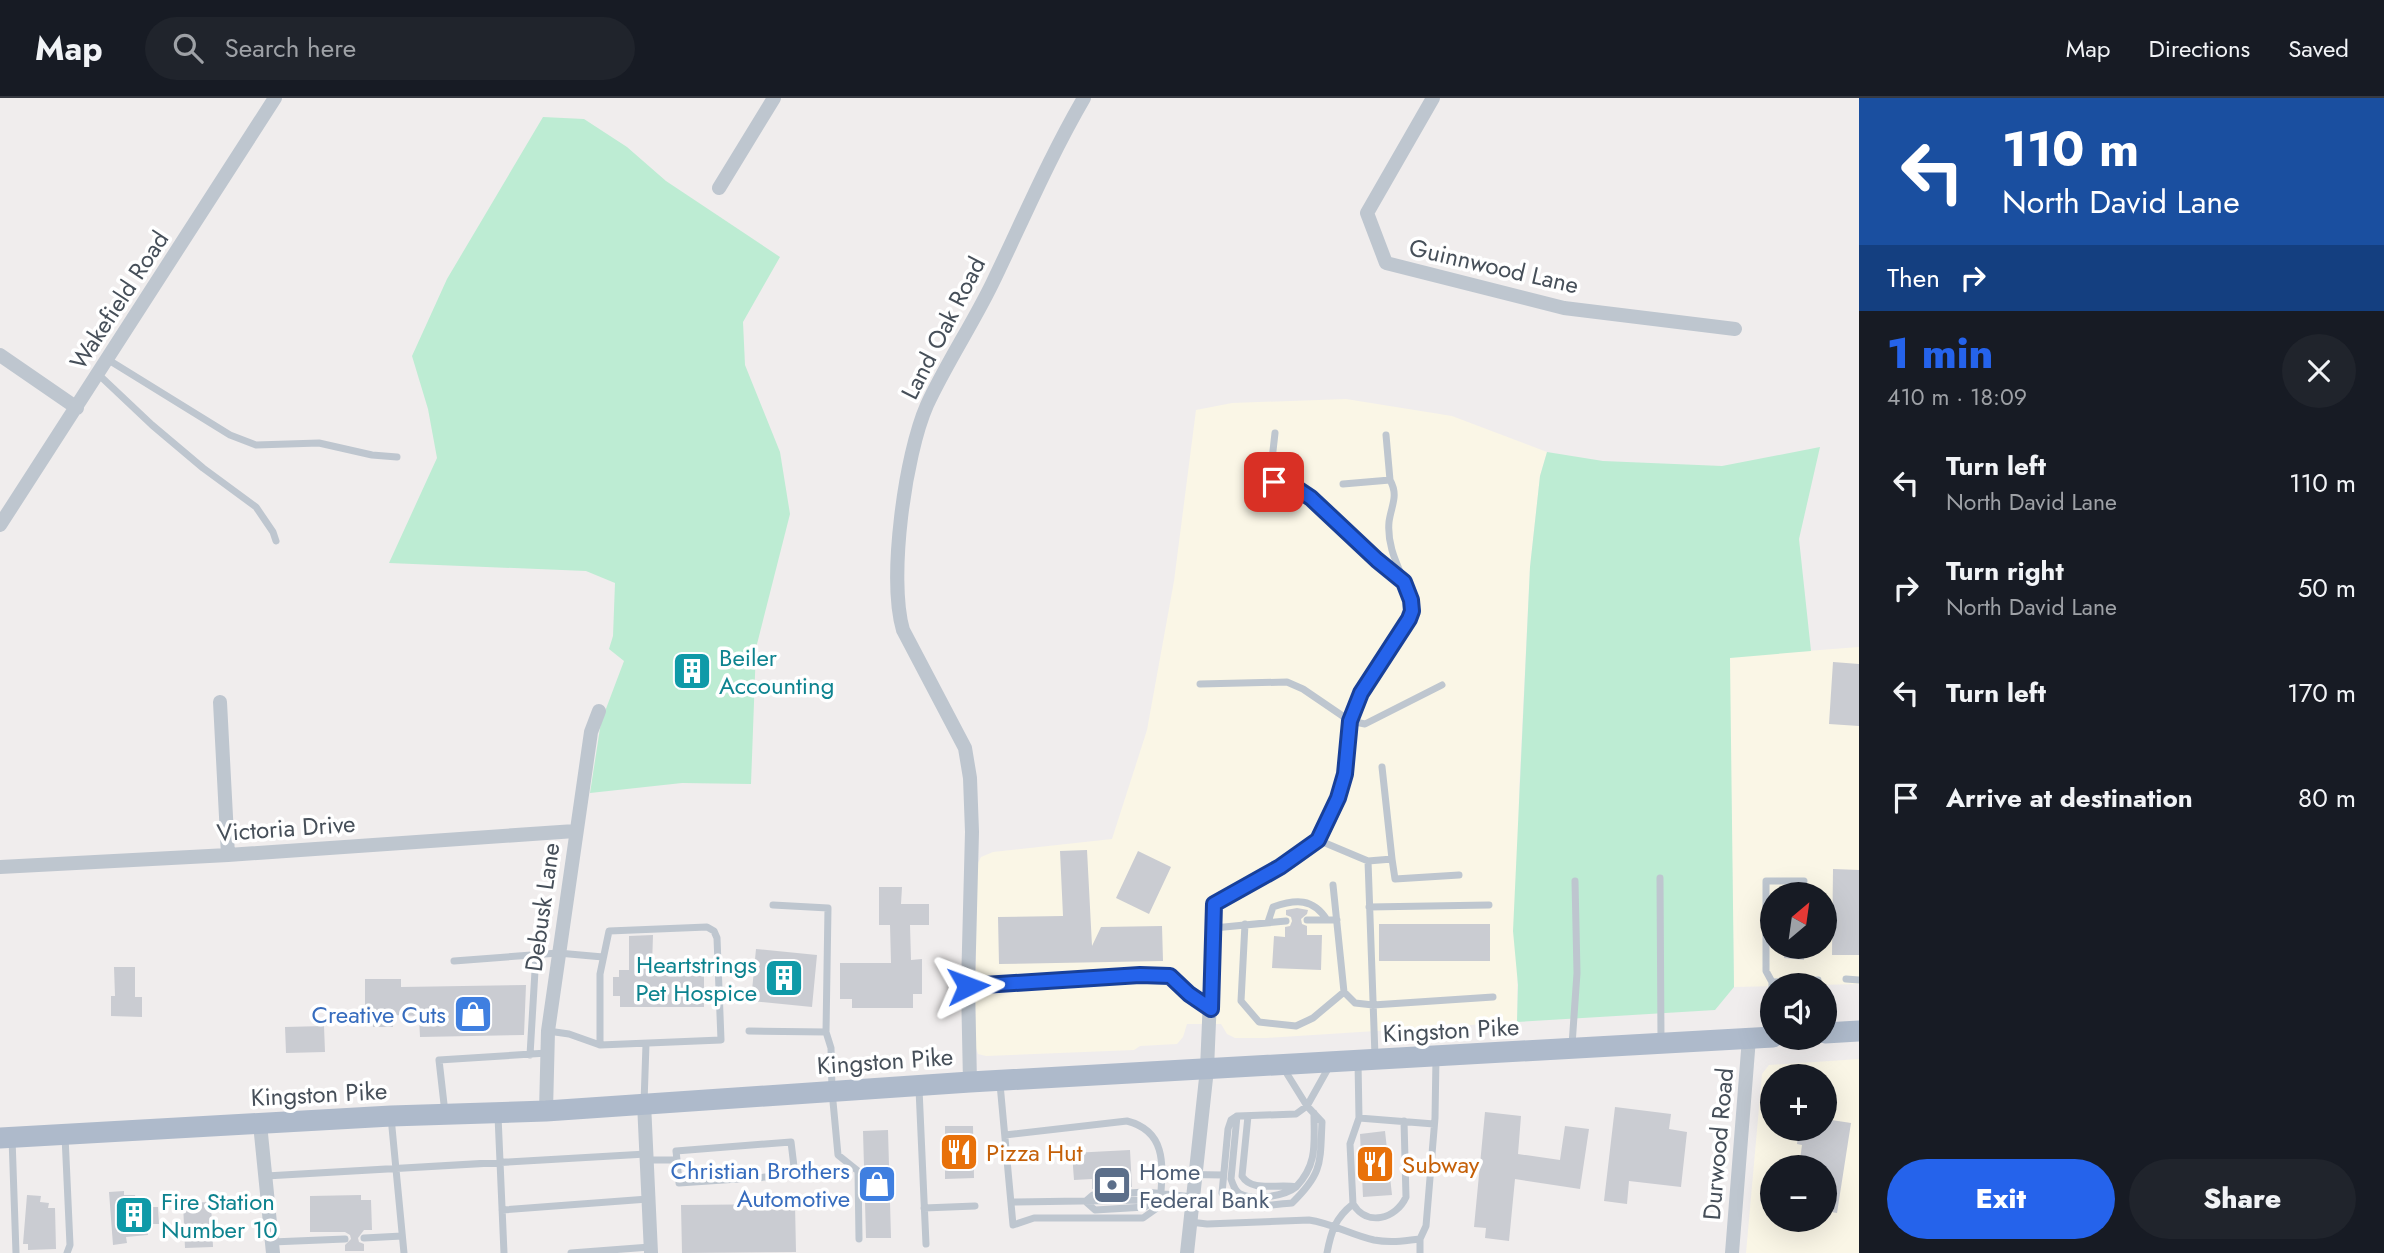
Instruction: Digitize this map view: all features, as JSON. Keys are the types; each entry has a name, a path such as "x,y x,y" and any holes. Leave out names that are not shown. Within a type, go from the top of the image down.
{"main road":[{"path":"1837,1032 1859,1031"},
{"name":"Kingston Pike","path":"6,1138 391,1116 546,1111 1000,1080 1760,1038"}],"street":[{"name":"Wakefield Road","path":"0,525 275,98"},
{"path":"719,188 774,98"},
{"name":"Land Oak Road","path":"970,1082 970,778 965,748 903,630 898,612 897,575 902,512 913,450 926,407 987,294 1070,121 1084,98"},
{"name":"Guinnwood Lane","path":"1433,98 1367,213 1385,263 1564,308 1735,329"},
{"path":"0,355 77,408"},
{"path":"1187,1253 1207,1069 1214,904 1289,862 1318,840 1338,798 1345,774 1350,721 1361,693 1412,611 1404,582"},
{"path":"220,702 228,855"},
{"name":"Debusk Lane","path":"546,1111 548,1031 558,953 591,732 599,711"},
{"name":"Victoria Drive","path":"0,867 228,855 575,831"},
{"name":"Durwood Road","path":"1732,1253 1749,1038"},
{"path":"644,1103 651,1250"},
{"path":"260,1124 272,1247"}],"lane":[{"path":"107,359 230,435 256,445 318,443 372,455 397,457"},
{"path":"98,374 193,460 256,507 273,532 275,541"},
{"path":"1275,432 1270,477 1274,482 1299,490 1311,498 1404,582"},
{"path":"1386,435 1390,480 1396,496 1389,523 1391,551 1404,582"},
{"path":"1343,484 1390,480"},
{"path":"1200,684 1287,682 1303,689 1350,721 1365,724 1442,685"},
{"path":"1382,767 1395,879 1460,875"},
{"path":"1318,840 1368,861 1392,859"},
{"path":"1368,861 1373,1005 1359,1118 1350,1144 1353,1205 1357,1211 1372,1219 1389,1217 1402,1206 1406,1197 1404,1121"},
{"path":"1660,878 1661,1044"},
{"path":"1572,1049 1577,973 1575,881"},
{"path":"1767,973 1766,881 1804,881"},
{"path":"1333,885 1344,992 1355,1003 1373,1005 1493,998"},
{"path":"1268,922 1273,907 1287,902 1309,903 1318,907 1327,920"},
{"path":"773,905 828,908 827,1032 831,1048 832,1091 838,1154 858,1171 859,1239"},
{"path":"1369,907 1489,905"},
{"path":"1307,920 1336,920"},
{"path":"1214,928 1286,921"},
{"path":"1245,924 1241,1000 1259,1022 1296,1026 1312,1018 1344,992"},
{"path":"548,1031 569,1034 600,1045 721,1040 717,938 714,931 707,927 610,931 600,974 600,1045"},
{"path":"454,961 558,953 603,957"},
{"path":"530,1055 536,954"},
{"path":"968,986 1140,975 1170,976 1189,994 1211,1009"},
{"path":"1846,979 1859,980"},
{"path":"749,1031 827,1032"},
{"path":"644,1103 646,1044"},
{"path":"445,1114 439,1060 547,1054"},
{"path":"1420,1253 1420,1240 1426,1226 1436,1057"},
{"path":"1282,1065 1307,1106 1322,1122 1321,1160 1317,1173 1292,1203 1235,1205 1226,1201 1222,1193 1231,1120 1237,1116 1296,1114 1307,1106 1331,1062"},
{"path":"1000,1080 1013,1224 1034,1218 1143,1218 1154,1213 1160,1206 1162,1174 1158,1144 1144,1128 1127,1121 1005,1135"},
{"path":"919,1085 926,1244"},
{"path":"498,1112 504,1253"},
{"path":"1237,1116 1231,1179 1234,1188 1241,1194 1253,1196 1281,1195 1288,1193 1305,1178 1313,1160 1314,1113"},
{"path":"391,1116 404,1253"},
{"path":"1248,1116 1242,1177 1246,1183 1254,1186 1296,1186"},
{"path":"1359,1118 1434,1124"},
{"path":"65,1135 70,1245 66,1253"},
{"path":"6,1138 16,1253"},
{"path":"791,1142 795,1175 679,1183 677,1160 676,1151 791,1142"},
{"path":"265,1176 499,1162 646,1157 677,1160"},
{"path":"1162,1174 1223,1175"},
{"path":"1086,1202 1093,1195 1146,1192 1193,1197"},
{"path":"1011,1202 1086,1202 1095,1210 1145,1207 1161,1195"},
{"path":"502,1210 648,1199"},
{"path":"1327,1253 1332,1226 1344,1211 1353,1205"},
{"path":"924,1208 975,1206"},
{"path":"1190,1222 1207,1224 1309,1220 1373,1240 1420,1240"},
{"path":"364,1238 402,1236"},
{"path":"272,1247 345,1239"},
{"path":"571,1253 651,1250"}],"shaded area":[{"path":"1346,399 1452,416 1547,452 1540,476 1530,567 1519,792 1517,1022 1266,1038 1235,1038 1227,1034 1221,1024 1187,1024 1183,1037 1177,1044 1140,1046 1134,1050 986,1056 978,1054 975,1045 977,865 981,857 993,852 1112,839 1147,730 1174,581 1196,410 1232,403"},
{"path":"1859,647 1859,984 1837,985 1837,973 1760,973 1760,986 1734,987 1729,657"},
{"path":"1859,1059 1859,1253 1746,1253 1760,1096 1760,1141 1837,1141 1837,1064 1784,1064"}],"green space":[{"path":"543,117 584,119 627,147 666,181 780,257 743,322 745,365 780,452 790,514 756,648 751,784 682,783 590,793 601,722 624,661 609,649 613,636 615,583 586,571 389,563 437,458 428,409 412,356 447,279"},
{"path":"1820,447 1799,539 1811,651 1730,658 1734,987 1715,1010 1517,1022 1518,985 1513,931 1530,567 1540,476 1547,452 1603,461 1722,466"}],"building":[{"name":"Beiler Accounting","path":"687,658 702,661 696,685 682,681"},
{"path":"1833,662 1859,664 1859,726 1829,724"},
{"path":"1087,850 1092,946 1101,927 1162,926 1163,961 999,964 998,917 1063,916 1060,851"},
{"path":"1138,851 1171,867 1149,914 1116,898"},
{"path":"1833,869 1859,870 1859,955 1838,955 1838,882 1833,882"},
{"path":"879,887 902,887 901,904 929,904 929,925 910,925 911,960 922,959 922,994 913,994 913,1008 852,1008 852,999 840,999 840,963 891,963 890,925 879,925"},
{"path":"1286,910 1308,910 1301,919 1302,924 1307,926 1307,935 1322,935 1321,970 1272,968 1274,936 1285,937 1285,927 1290,926 1292,921 1291,917 1286,915"},
{"path":"1379,924 1490,924 1490,961 1379,961"},
{"path":"653,935 652,966 687,967 686,972 704,972 704,1007 620,1007 620,996 613,996 613,977 619,977 619,970 629,970 629,936"},
{"name":"Heartstrings Pet Hospice","path":"756,949 817,955 812,1007 751,1001"},
{"path":"114,967 135,967 135,997 142,997 142,1017 111,1016 111,996 115,996"},
{"path":"365,979 401,979 401,987 526,985 524,1035 420,1037 419,1016 393,1015 393,1027 373,1027 373,1016 365,1016"},
{"path":"324,1026 325,1052 286,1053 285,1027"},
{"path":"1615,1107 1671,1114 1669,1129 1687,1132 1681,1187 1629,1181 1627,1204 1604,1201"},
{"path":"1485,1112 1521,1116 1518,1154 1560,1160 1565,1126 1589,1129 1580,1189 1515,1179 1509,1241 1485,1238 1486,1228 1474,1227"},
{"path":"1837,1121 1851,1123 1837,1213 1837,1155 1801,1155 1802,1145 1797,1144 1797,1141 1837,1141"},
{"name":"Pizza Hut","path":"945,1126 973,1126 974,1178 945,1179"},
{"name":"Christian Brothers Automotive","path":"888,1130 891,1238 866,1238 863,1131"},
{"name":"Subway","path":"1385,1131 1392,1195 1363,1197 1360,1134"},
{"name":"Home Federal Bank","path":"1130,1150 1132,1187 1092,1189 1092,1179 1074,1180 1072,1153"},
{"name":"Fire Station Number 10","path":"124,1191 124,1195 135,1195 137,1207 158,1207 159,1224 147,1224 148,1235 126,1237 127,1243 113,1245 109,1192"},
{"path":"27,1195 41,1196 40,1202 49,1203 48,1208 55,1208 56,1249 28,1250 28,1244 23,1244"},
{"path":"361,1195 361,1200 371,1200 372,1230 364,1230 358,1238 359,1242 364,1244 364,1251 345,1251 345,1245 351,1239 345,1232 310,1232 310,1196"},
{"path":"211,1202 213,1247 185,1248 183,1203"},
{"path":"795,1204 796,1252 682,1253 681,1205"}],"place":[{"name":"Beiler Accounting","path":"692,671"},
{"name":"Heartstrings Pet Hospice","path":"784,978"},
{"name":"Creative Cuts","path":"473,1014"},
{"name":"Pizza Hut","path":"959,1152"},
{"name":"Subway","path":"1375,1164"},
{"name":"Christian Brothers Automotive","path":"877,1184"},
{"name":"Home Federal Bank","path":"1112,1185"},
{"name":"Fire Station Number 10","path":"134,1215"}],"route":[{"path":"968,986 1140,975 1170,976 1189,994 1211,1009 1214,904 1280,867 1318,840 1338,798 1345,774 1350,721 1361,693 1409,619 1412,611 1411,600 1404,582 1311,498 1299,490 1274,482"}]}
